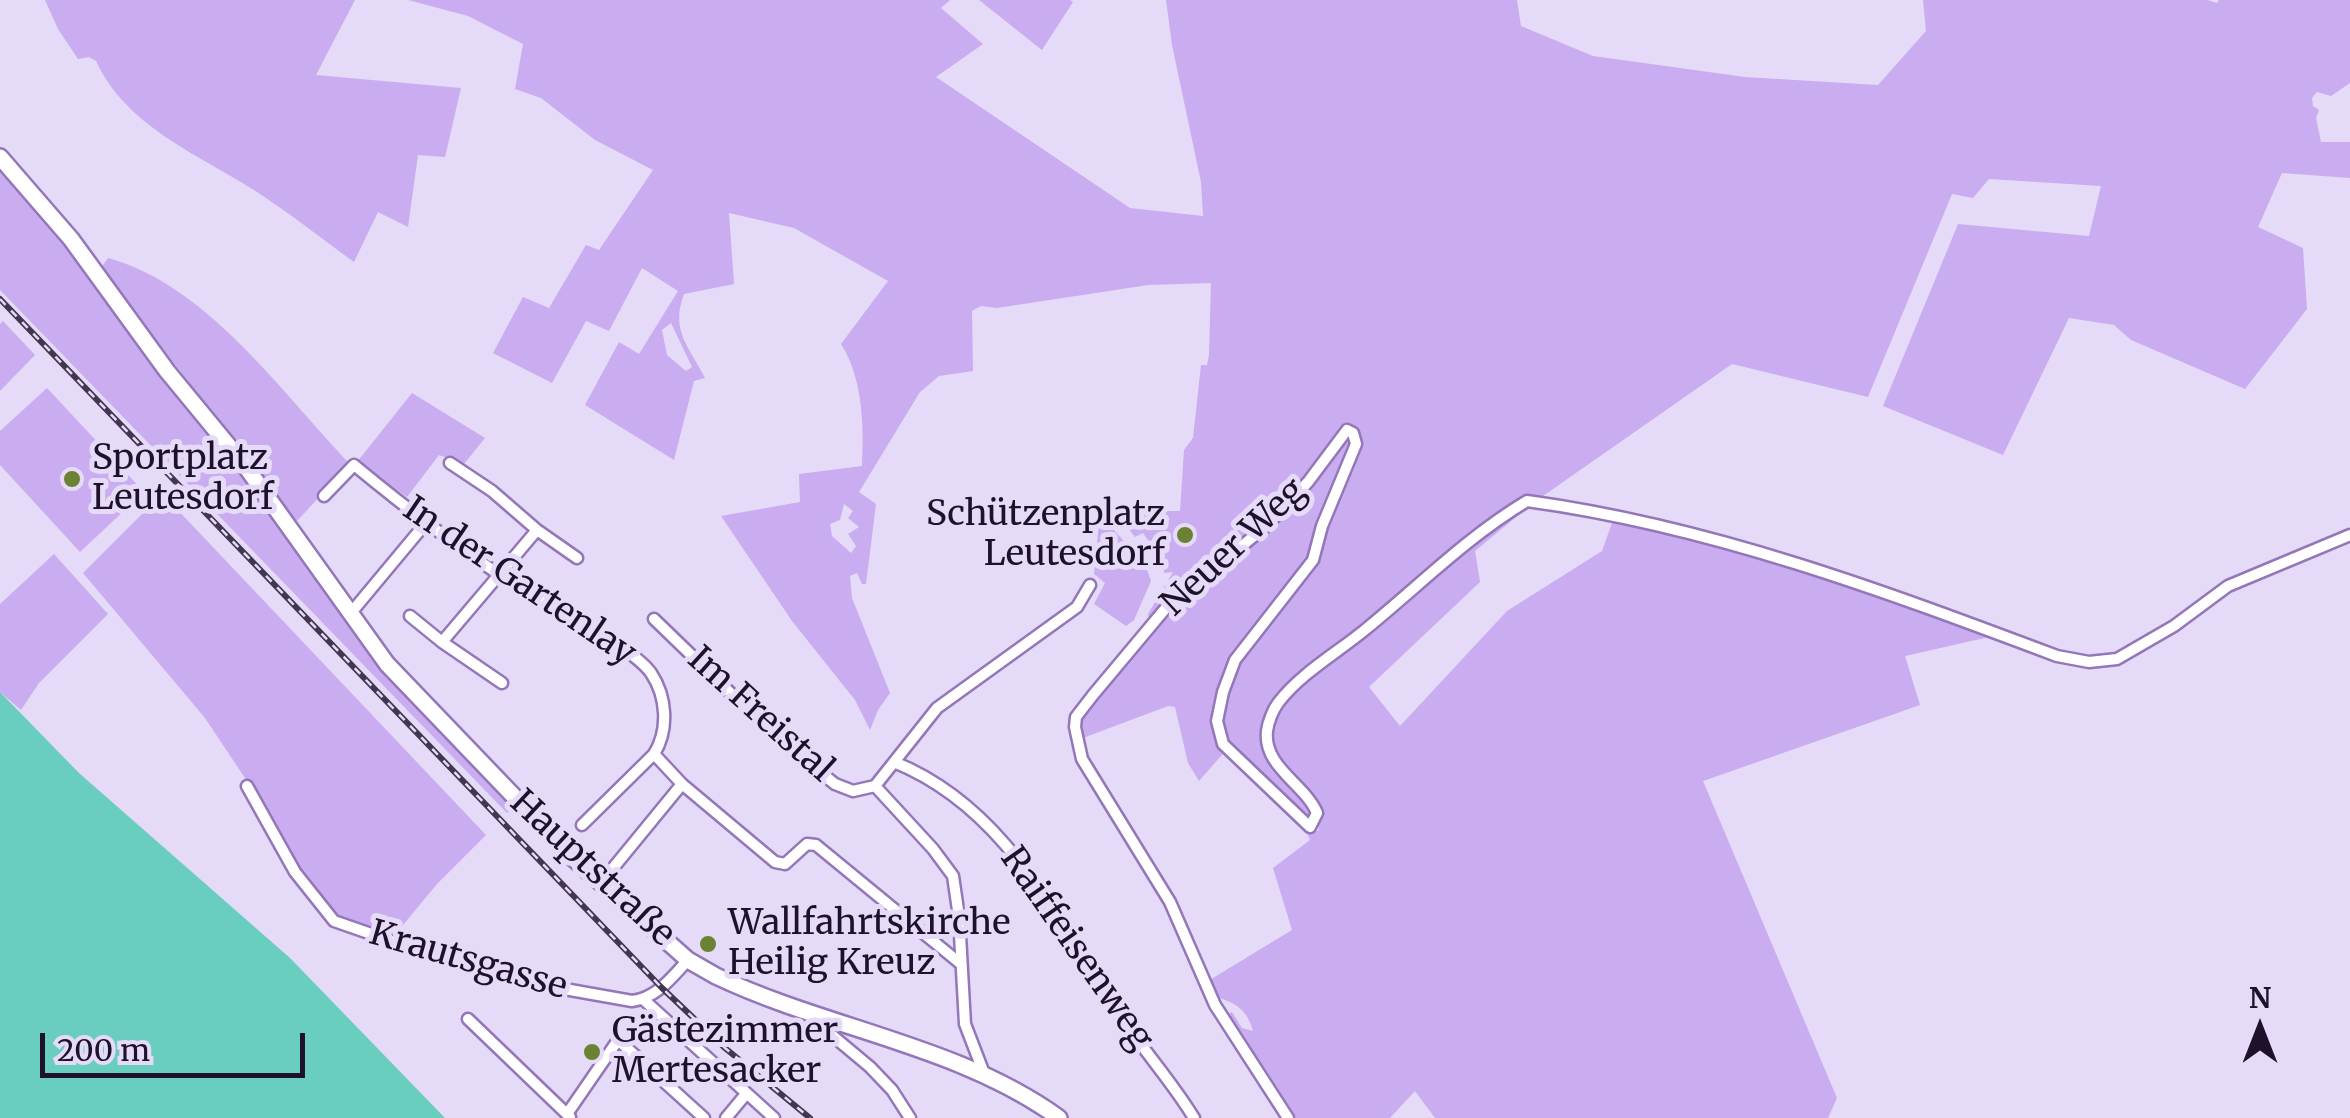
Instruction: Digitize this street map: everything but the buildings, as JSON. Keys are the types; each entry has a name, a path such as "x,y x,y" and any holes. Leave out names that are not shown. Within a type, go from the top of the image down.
{"main road":[{"name":"Hauptstraße","path":"0,157 71,240 167,372 278,511 349,615 399,678 600,884 688,960 726,981 985,1077 1050,1116"}],"street":[{"name":"Neuer Weg","path":"1288,1118 1216,1005 1170,902 1082,760 1075,740 1076,718 1164,609 1265,527 1319,468 1347,430 1351,430 1356,444 1322,526 1313,560 1234,660 1218,721 1222,744 1310,828 1317,813 1314,805 1270,754 1266,734 1276,705 1459,546 1527,500 1576,507 1749,547 2058,656 2089,662 2118,659 2132,653 2228,586 2350,535"},
{"path":"450,462 576,558"},
{"name":"In der Gartenlay","path":"324,496 354,465 425,524 631,654 657,683 664,720 654,754"},
{"path":"349,615 425,524"},
{"path":"442,642 537,530"},
{"path":"985,1077 966,1024 960,917 953,876 933,848 874,786 937,708 1078,607 1090,585"},
{"path":"410,616 502,683"},
{"name":"Im Freistal","path":"654,619 765,727 834,784 853,791 874,786"},
{"path":"582,825 654,754 682,784 780,865 807,844 816,845 961,964"},
{"name":"Raiffeisenweg","path":"894,762 962,801 1018,856 1128,1026 1194,1118"},
{"path":"600,884 682,784"},
{"name":"Krautsgasse","path":"247,786 294,872 334,921 463,966 581,993 644,1000"},
{"path":"688,960 662,988 644,1000 774,1118"},
{"path":"810,1013 892,1090 910,1118"},
{"path":"468,1019 569,1116 618,1040 704,1118"},
{"path":"726,1118 746,1094"}],"shaded area":[{"path":"45,0 355,0 316,75 461,88 445,157 418,155 408,227 378,212 354,262 267,198 144,121 109,84 96,61 89,57 78,59"},
{"path":"408,0 950,0 941,8 983,44 936,77 1130,208 1203,216 1201,182 1166,0 1517,0 1521,26 1593,56 1745,77 1878,85 1926,31 1923,0 2350,0 2350,83 2331,96 2317,92 2312,98 2313,106 2319,110 2316,118 2321,142 2350,142 2350,178 2282,173 2258,227 2303,248 2307,309 2245,389 2131,340 2114,325 2069,318 2003,455 1883,406 1958,224 2089,236 2101,186 1989,179 1973,198 1952,194 1868,397 1732,364 1533,503 1475,551 1480,582 1369,687 1400,726 1507,611 1602,551 1613,520 1756,553 1989,637 1905,656 1920,705 1703,781 1837,1098 1828,1118 1435,1118 1415,1091 1390,1118 1296,1118 1269,1084 1227,1015 1232,1012 1242,1028 1253,1031 1248,1018 1235,1005 1217,997 1208,981 1292,930 1273,868 1310,840 1306,831 1318,831 1319,827 1228,748 1199,781 1188,763 1175,707 1168,706 1083,738 1082,720 1150,635 1148,614 1173,572 1164,573 1163,562 1143,533 1135,537 1120,518 1146,511 1180,511 1184,450 1193,438 1201,365 1207,365 1209,355 1211,283 1148,285 997,308 981,306 972,311 973,371 939,376 920,392 859,492 876,504 866,584 862,584 857,573 850,576 852,598 890,693 870,730 855,700 792,621 721,516 800,502 799,474 862,466 858,387 841,344 888,281 794,228 729,213 734,284 684,294 680,307 683,338 705,378 694,381 674,460 585,405 619,342 639,354 678,291 642,268 609,331 586,321 552,383 493,353 523,297 549,308 586,245 599,250 653,170 595,140 541,98 515,89 523,44 468,16","holes":["671,323 692,367 686,371 667,355 662,330","844,504 853,511 848,518 859,527 848,534 856,546 851,553 832,536 830,524 840,520"]},
{"path":"979,0 1070,0 1073,2 1042,50"},
{"path":"0,168 22,190 273,517 380,668 513,807 507,813 0,290"},
{"path":"108,258 178,291 210,316 269,374 350,464 296,522 101,268"},
{"path":"3,321 35,355 0,391 0,324"},
{"name":"Sportplatz Leutesdorf","path":"47,388 144,492 80,552 0,465 0,431"},
{"path":"412,393 485,438 464,464 439,455 407,497 357,462"},
{"path":"157,499 173,505 486,835 437,884 393,937 334,917 299,873 257,796 205,718 83,573"},
{"path":"1099,522 1115,523 1112,528 1145,564 1151,581 1134,620 1126,626 1094,604 1105,583 1094,574"},
{"path":"54,554 108,614 39,683 21,710 0,692 0,604"},
{"path":"0,692 79,773 290,958 445,1118 0,1118"}],"railway":[{"path":"0,299 661,987 725,1048 810,1118"}],"place":[{"name":"Sportplatz Leutesdorf","path":"72,479"},
{"name":"Schützenplatz Leutesdorf","path":"1185,535"},
{"name":"Wallfahrtskirche Heilig Kreuz","path":"708,944"},
{"name":"Gästezimmer Mertesacker","path":"592,1052"}]}
